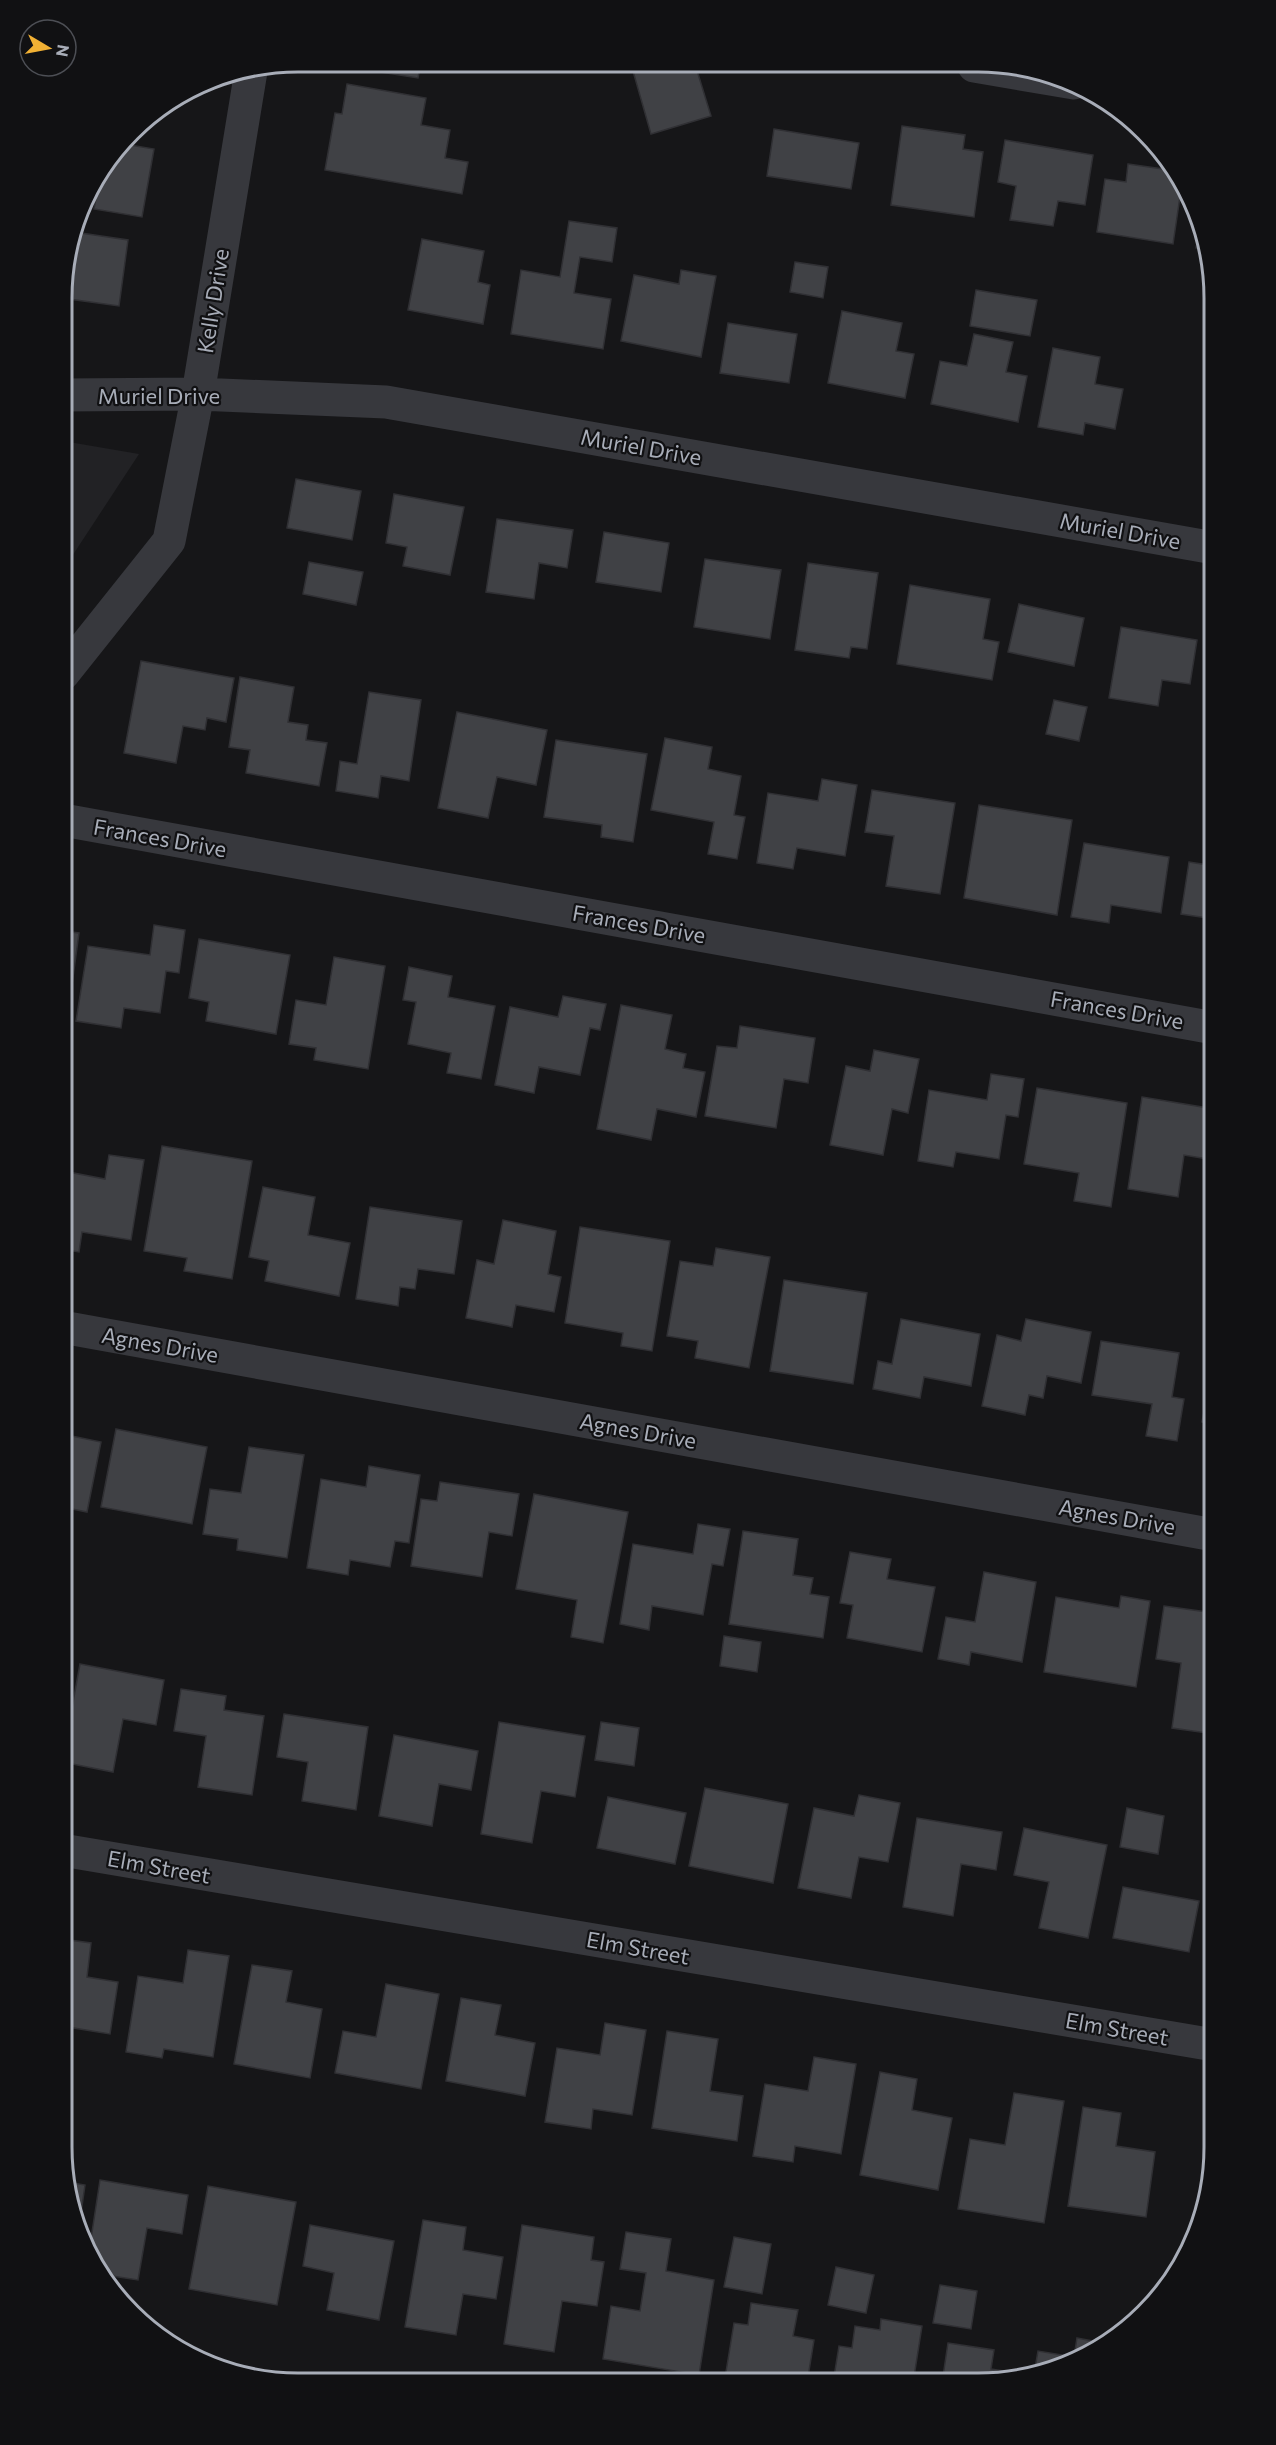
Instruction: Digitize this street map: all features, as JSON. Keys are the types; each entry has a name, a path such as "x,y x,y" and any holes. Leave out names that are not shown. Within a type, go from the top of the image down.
{"street":[{"name":"Kelly Drive","path":"72,663 169,541 198,394 250,77"},
{"name":"Muriel Drive","path":"72,395 198,394 386,402 1204,546"},
{"name":"Frances Drive","path":"72,822 1204,1026"},
{"name":"Agnes Drive","path":"72,1329 1204,1533"},
{"name":"Elm Street","path":"72,1853 1204,2043"}],"shaded area":[{"path":"72,443 139,454 72,556"}],"building":[{"path":"380,72 419,72 418,78"},
{"path":"633,72 697,72 711,116 651,134"},
{"path":"347,84 426,98 421,125 450,130 445,158 468,162 462,194 325,170 335,113 342,114"},
{"path":"902,126 965,135 963,149 983,152 974,217 891,205"},
{"path":"774,129 859,143 851,189 767,176"},
{"path":"1005,140 1093,155 1085,205 1058,201 1053,226 1010,220 1016,186 998,182"},
{"path":"131,145 154,149 142,217 94,209 96,195 102,185"},
{"path":"1128,164 1163,169 1180,196 1173,244 1097,232 1105,179 1126,182"},
{"path":"569,221 617,228 612,262 580,257 574,293 611,299 603,349 511,334 521,270 560,277"},
{"path":"82,233 128,240 119,306 72,299 76,254"},
{"path":"422,239 484,251 478,282 490,285 483,324 408,310"},
{"path":"795,262 828,267 823,298 790,292"},
{"path":"681,270 716,276 701,357 621,341 634,275 679,284"},
{"path":"976,290 1037,300 1030,336 970,326"},
{"path":"842,311 902,323 896,351 914,354 905,398 828,383"},
{"path":"728,323 797,334 789,383 720,373"},
{"path":"974,334 1013,342 1006,372 1027,376 1018,422 931,404 940,361 967,366"},
{"path":"1053,348 1100,357 1095,384 1123,389 1115,429 1085,423 1083,435 1038,427"},
{"path":"296,479 361,491 352,540 287,528"},
{"path":"394,494 464,507 450,575 403,566 407,547 386,543"},
{"path":"497,519 573,530 567,568 539,563 534,599 486,592"},
{"path":"604,532 669,543 661,592 596,582"},
{"path":"705,559 781,570 770,639 694,627"},
{"path":"309,562 363,572 356,605 303,594"},
{"path":"808,563 878,573 867,649 851,647 849,658 795,650"},
{"path":"910,585 990,599 983,639 999,642 992,680 897,664"},
{"path":"1019,604 1084,618 1074,666 1008,652"},
{"path":"1121,627 1197,640 1190,684 1162,680 1158,706 1109,698"},
{"path":"141,661 234,678 226,722 207,718 205,730 183,726 176,763 124,753"},
{"path":"240,677 294,687 288,722 308,725 306,740 327,743 319,786 246,773 250,750 229,747"},
{"path":"369,692 421,700 409,781 381,776 378,798 336,791 340,761 357,764"},
{"path":"1054,700 1087,707 1079,741 1046,734"},
{"path":"457,712 547,730 536,785 497,777 488,818 438,808"},
{"path":"665,738 712,747 708,769 741,776 734,815 745,817 737,859 708,854 714,822 651,810"},
{"path":"556,740 647,754 633,842 601,837 602,825 544,817"},
{"path":"822,779 857,785 845,856 797,848 793,869 757,863 768,793 818,801"},
{"path":"872,790 955,803 940,894 886,886 894,836 865,832"},
{"path":"979,805 1072,820 1057,915 964,898"},
{"path":"1084,843 1169,857 1161,913 1111,905 1109,923 1071,917"},
{"path":"1189,862 1204,864 1204,917 1181,914"},
{"path":"154,925 185,930 179,973 166,971 160,1013 124,1008 121,1028 76,1021 88,946 150,955"},
{"path":"72,932 79,933 72,985"},
{"path":"199,939 290,955 276,1034 206,1021 209,1002 189,998"},
{"path":"334,957 385,966 368,1069 314,1060 316,1048 289,1044 296,1000 326,1005"},
{"path":"409,967 452,976 448,997 495,1006 481,1079 447,1073 451,1053 408,1044 416,1002 403,1000"},
{"path":"563,996 606,1004 600,1030 590,1028 580,1075 539,1067 534,1093 495,1085 510,1007 558,1017"},
{"path":"621,1005 672,1015 665,1049 686,1054 683,1068 705,1072 696,1117 657,1109 651,1140 597,1129"},
{"path":"740,1026 815,1038 808,1083 784,1079 776,1128 705,1116 717,1046 737,1048"},
{"path":"874,1050 919,1059 908,1113 892,1109 883,1155 830,1145 846,1066 870,1071"},
{"path":"991,1074 1024,1079 1018,1117 1006,1115 999,1159 956,1152 953,1167 918,1161 929,1090 987,1100"},
{"path":"1037,1088 1127,1103 1111,1207 1074,1201 1079,1173 1024,1164"},
{"path":"1142,1097 1204,1107 1204,1158 1184,1155 1178,1197 1128,1189"},
{"path":"162,1146 252,1161 232,1279 184,1271 187,1258 144,1251"},
{"path":"109,1155 144,1160 131,1240 82,1232 79,1252 72,1251 72,1173 105,1179"},
{"path":"263,1187 315,1197 308,1235 350,1243 339,1296 265,1281 269,1261 249,1257"},
{"path":"370,1207 462,1221 454,1274 418,1269 415,1289 400,1287 398,1306 356,1299"},
{"path":"503,1220 556,1231 548,1274 561,1277 554,1312 516,1305 512,1327 466,1318 477,1260 494,1264"},
{"path":"580,1227 670,1241 652,1351 621,1346 623,1333 565,1323"},
{"path":"716,1248 770,1257 749,1368 695,1358 698,1341 667,1336 680,1261 713,1266"},
{"path":"784,1280 867,1293 853,1384 770,1371"},
{"path":"901,1319 980,1334 971,1386 924,1377 920,1398 873,1389 878,1361 892,1364"},
{"path":"1026,1319 1091,1332 1081,1383 1047,1376 1043,1398 1029,1395 1025,1415 982,1406 997,1335 1021,1341"},
{"path":"1101,1341 1179,1353 1172,1397 1184,1399 1177,1441 1146,1436 1152,1404 1092,1395"},
{"path":"116,1429 207,1447 192,1524 101,1507"},
{"path":"72,1436 101,1442 87,1512 72,1509"},
{"path":"249,1447 304,1455 287,1558 237,1550 238,1539 203,1534 210,1489 241,1493"},
{"path":"369,1466 420,1475 409,1543 395,1541 390,1567 350,1560 348,1575 307,1568 321,1479 366,1487"},
{"path":"440,1482 519,1494 512,1536 489,1532 482,1577 411,1566 421,1499 437,1501"},
{"path":"534,1494 628,1512 603,1643 571,1637 577,1600 516,1589"},
{"path":"698,1524 730,1529 723,1566 712,1564 703,1615 652,1606 649,1630 620,1624 633,1544 693,1554"},
{"path":"743,1531 798,1539 793,1575 813,1578 810,1594 829,1597 823,1638 729,1624"},
{"path":"850,1552 891,1559 887,1579 935,1587 922,1652 847,1638 853,1605 840,1603"},
{"path":"984,1572 1036,1582 1022,1662 971,1652 969,1665 938,1659 946,1617 975,1622"},
{"path":"1121,1596 1150,1601 1136,1687 1044,1672 1056,1597 1119,1608"},
{"path":"1164,1606 1204,1612 1204,1733 1172,1728 1181,1663 1156,1659"},
{"path":"724,1636 761,1642 757,1672 720,1666"},
{"path":"80,1664 164,1680 156,1725 123,1719 113,1772 72,1764 72,1708"},
{"path":"181,1689 226,1696 224,1710 264,1716 252,1795 198,1787 206,1736 174,1731"},
{"path":"284,1714 368,1727 356,1810 302,1801 308,1762 277,1757"},
{"path":"499,1722 585,1736 575,1797 541,1791 532,1843 481,1834"},
{"path":"601,1722 639,1728 634,1766 595,1760"},
{"path":"394,1735 478,1751 471,1790 439,1784 432,1826 379,1816"},
{"path":"705,1788 788,1804 773,1883 689,1866"},
{"path":"859,1795 900,1803 888,1862 859,1857 851,1898 798,1888 814,1808 854,1816"},
{"path":"608,1797 686,1813 675,1864 597,1848"},
{"path":"1127,1808 1164,1816 1158,1854 1120,1847"},
{"path":"917,1818 1002,1832 996,1870 961,1864 953,1916 903,1907"},
{"path":"1024,1828 1107,1845 1088,1938 1039,1928 1049,1882 1014,1875"},
{"path":"1123,1887 1199,1901 1189,1952 1113,1938"},
{"path":"72,1940 91,1943 87,1977 118,1982 110,2034 72,2028"},
{"path":"188,1950 229,1956 213,2057 164,2049 162,2058 126,2052 138,1976 183,1983"},
{"path":"252,1965 292,1971 286,2002 322,2009 310,2078 234,2064"},
{"path":"386,1984 439,1994 421,2089 335,2073 343,2031 376,2037"},
{"path":"461,1998 501,2005 495,2035 535,2043 525,2096 446,2081"},
{"path":"605,2023 646,2030 632,2115 593,2109 591,2129 545,2122 557,2048 600,2055"},
{"path":"667,2031 718,2039 710,2091 743,2096 737,2141 652,2128"},
{"path":"814,2057 856,2064 841,2154 795,2146 793,2162 753,2156 765,2084 808,2091"},
{"path":"880,2072 917,2079 912,2110 952,2118 938,2190 860,2175"},
{"path":"1014,2093 1064,2101 1044,2223 958,2209 970,2139 1005,2145"},
{"path":"1083,2107 1121,2113 1116,2146 1155,2152 1146,2217 1068,2206"},
{"path":"100,2180 188,2195 182,2234 147,2228 138,2280 113,2276 91,2238"},
{"path":"75,2183 85,2185 81,2210"},
{"path":"208,2186 296,2202 277,2305 189,2289"},
{"path":"423,2220 466,2227 463,2250 503,2257 496,2299 463,2294 456,2335 405,2327"},
{"path":"310,2225 394,2241 379,2320 327,2310 334,2273 303,2266"},
{"path":"522,2225 594,2237 591,2260 604,2262 597,2306 562,2301 554,2352 504,2344"},
{"path":"626,2232 671,2239 666,2271 714,2280 699,2373 603,2359 611,2306 640,2311 646,2273 620,2269"},
{"path":"734,2237 771,2244 762,2294 724,2287"},
{"path":"836,2267 874,2275 866,2313 828,2305"},
{"path":"940,2285 977,2291 971,2329 933,2323"},
{"path":"751,2303 798,2310 793,2336 814,2340 809,2373 726,2373 734,2323 748,2325"},
{"path":"881,2319 922,2326 915,2373 835,2373 839,2346 852,2348 855,2326 880,2330"},
{"path":"1077,2338 1094,2341 1091,2343 1075,2351"},
{"path":"948,2343 994,2350 991,2369 1005,2371 992,2373 944,2373"},
{"path":"1038,2351 1065,2356 1036,2365"}]}
